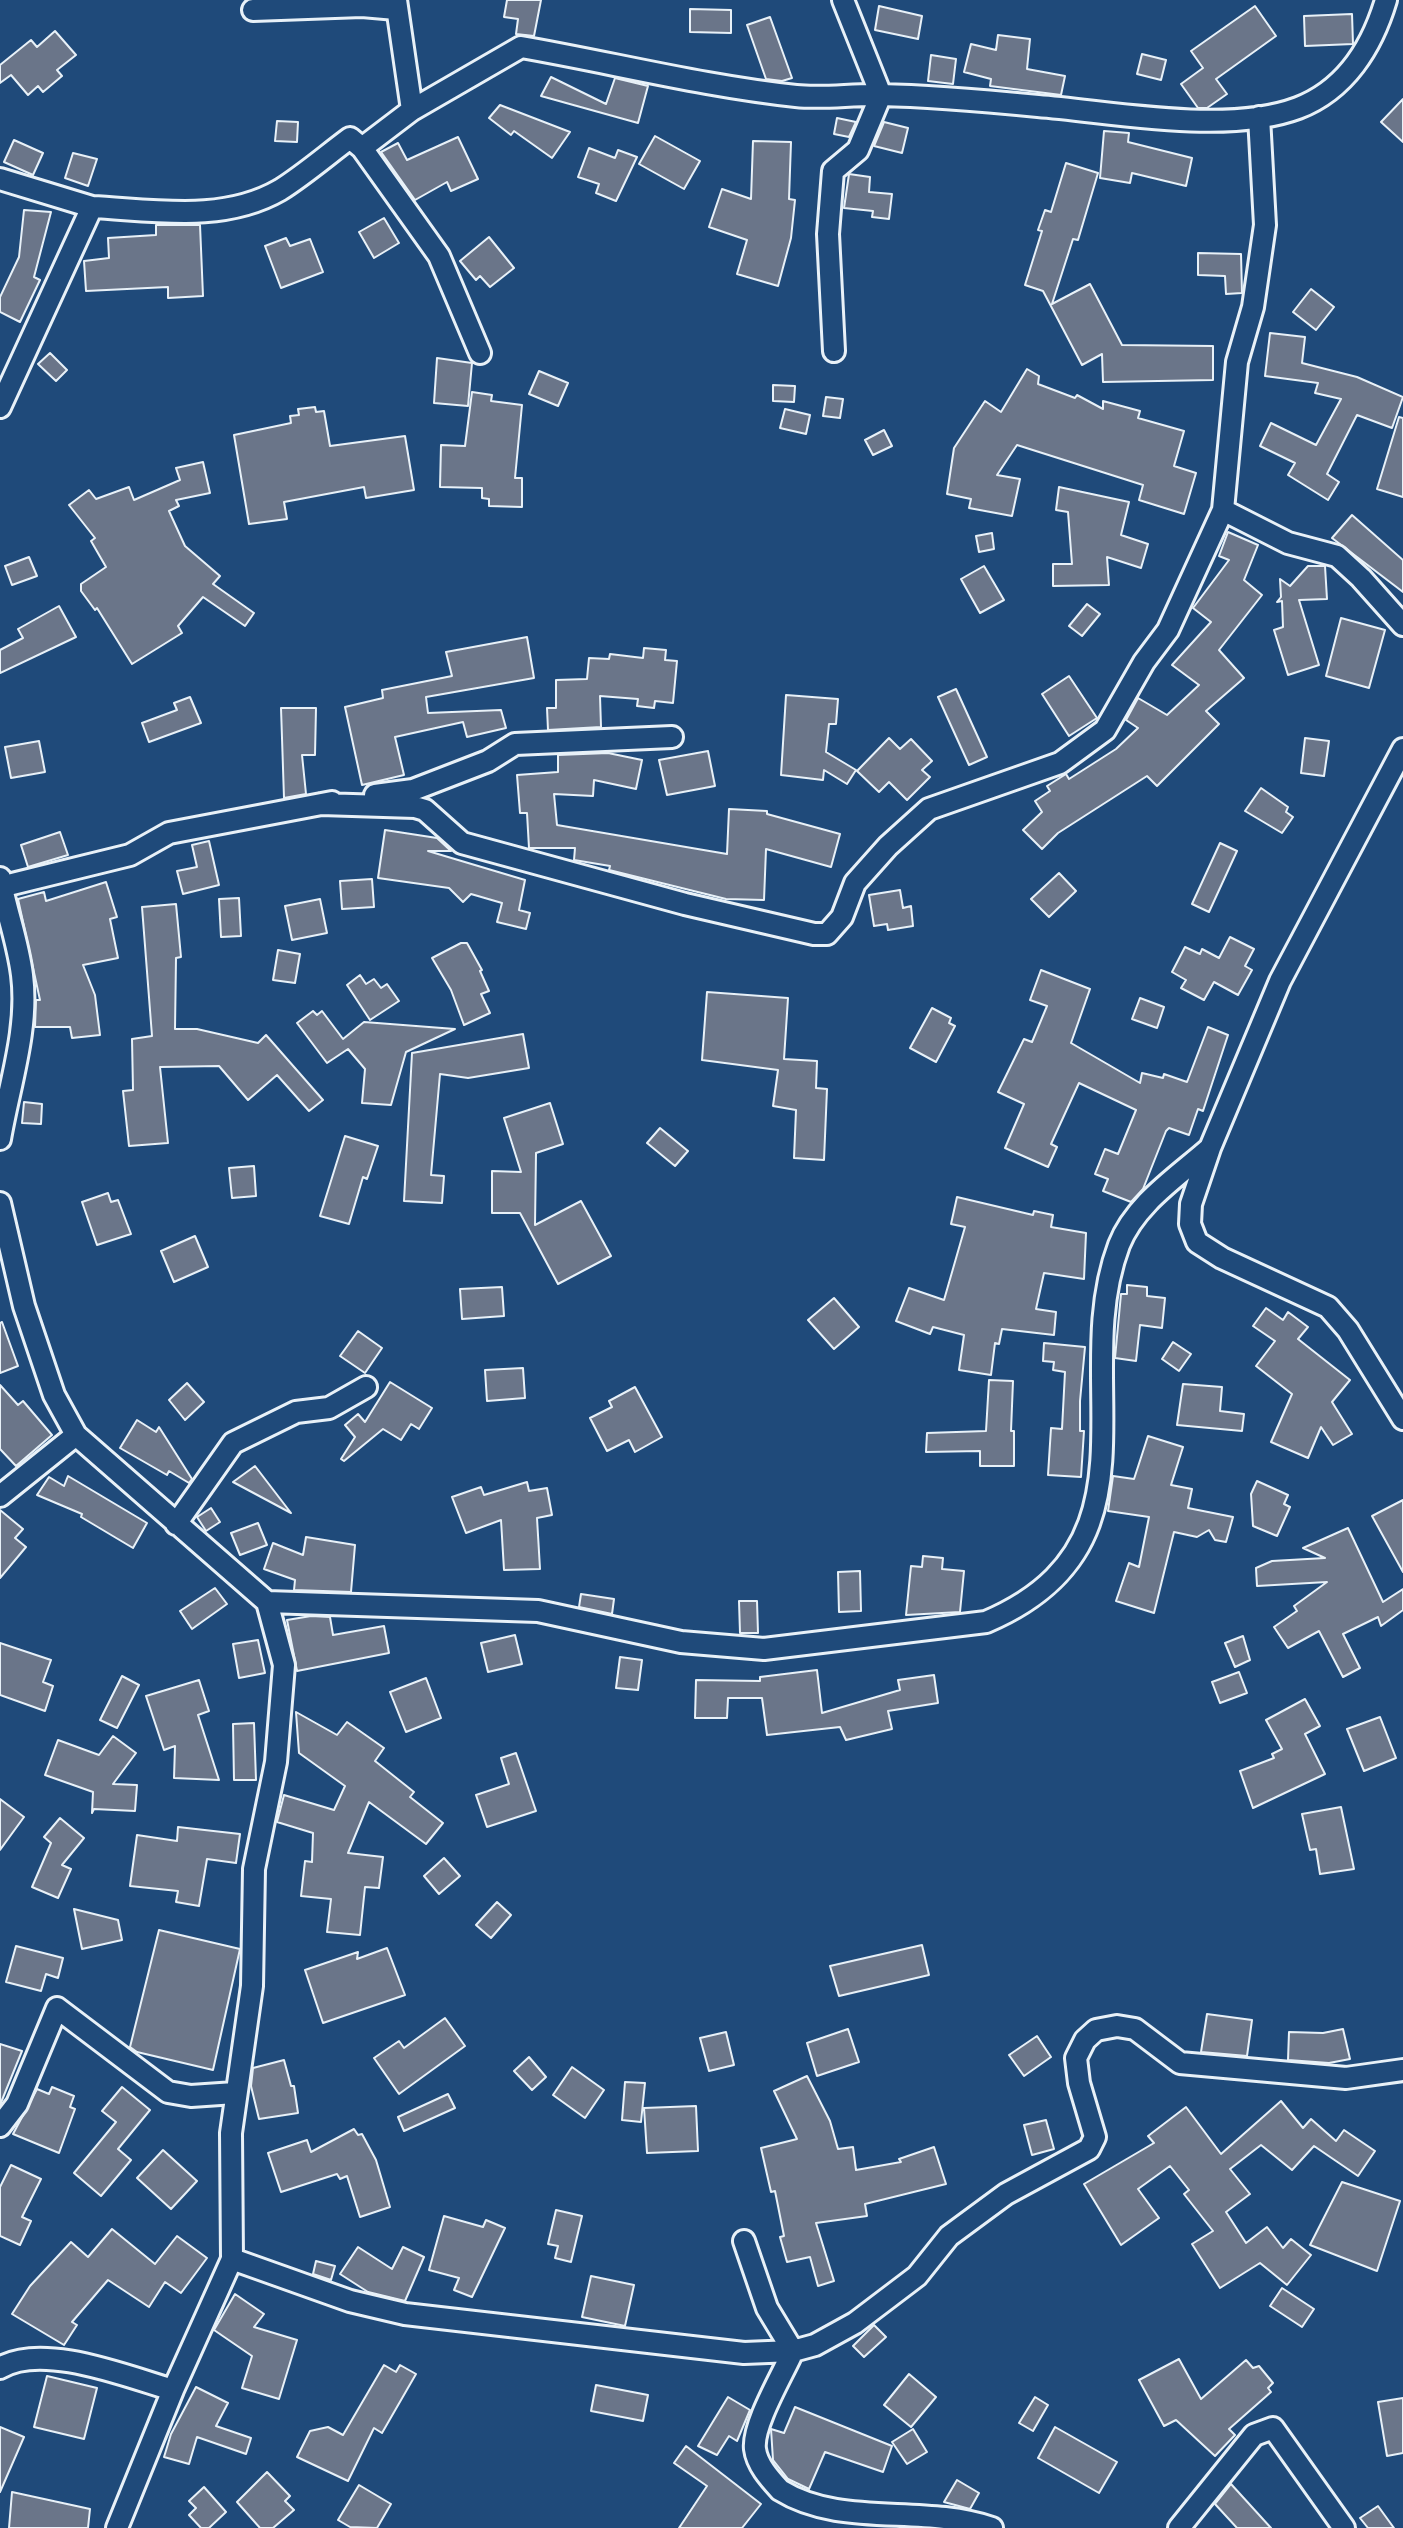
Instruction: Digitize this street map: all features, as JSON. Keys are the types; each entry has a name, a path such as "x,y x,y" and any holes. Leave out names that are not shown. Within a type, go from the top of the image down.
{"street":[{"path":"834,351 828,234 833,171 858,150 881,95 843,0"},
{"path":"362,148 412,110 521,47 673,78 799,97 881,95 1184,120 1259,117 1297,108 1329,93 1340,83 1351,72 1379,25 1386,0"},
{"path":"253,10 396,4 412,110"},
{"path":"321,804 415,807 425,810 462,843 685,904 814,934 827,934 842,917 855,883 888,846 929,809 1060,763 1105,730 1144,662 1168,630 1223,510 1237,362 1253,307 1265,225 1259,117"},
{"path":"0,179 92,207 213,213 279,190 350,138 362,148 439,256 480,353"},
{"path":"0,407 92,207"},
{"path":"1223,510 1288,543 1337,556 1403,625"},
{"path":"0,1139 20,1037 23,1000 22,974 0,884 130,855 169,833 413,790 488,761 515,744 672,737"},
{"path":"1403,749 1280,981 1210,1148 1191,1204 1190,1224 1197,1242 1222,1258 1328,1307 1348,1330 1403,1419"},
{"path":"267,1602 538,1611 681,1642 764,1649 986,1622 1010,1612 1057,1576 1089,1532 1103,1444 1106,1305 1120,1243 1138,1211 1210,1148"},
{"path":"0,1203 5,1246 24,1306 54,1395 76,1435 267,1602 284,1665 276,1762 254,1869 252,1986 231,2133 232,2259 173,2390 117,2528"},
{"path":"176,1524 233,1443 296,1412 329,1408 366,1387"},
{"path":"0,1496 76,1435"},
{"path":"0,2126 17,2104 57,2008 168,2092 191,2096 235,2093"},
{"path":"232,2259 350,2301 405,2314 744,2353 793,2351 815,2345 855,2323 917,2276 949,2236 1006,2194 1089,2149 1095,2137 1079,2083 1076,2058 1085,2040 1096,2030 1117,2026 1135,2029 1180,2063 1346,2078 1403,2070"},
{"path":"744,2241 767,2308 793,2351"},
{"path":"793,2351 763,2417 755,2447 765,2474 788,2499 819,2518 850,2525 952,2521 992,2528"},
{"path":"0,2368 12,2361 37,2359 85,2365 173,2390"},
{"path":"1179,2528 1254,2435 1273,2428 1344,2528"}],"building":[{"path":"507,0 541,0 534,36 516,34 518,19 504,17"},
{"path":"879,6 922,16 918,39 875,30"},
{"path":"1255,6 1276,36 1216,79 1227,94 1207,108 1198,108 1181,84 1203,68 1191,51"},
{"path":"690,9 731,10 731,33 690,32"},
{"path":"1352,14 1353,44 1305,46 1304,16"},
{"path":"770,17 792,78 782,81 766,79 747,25"},
{"path":"55,31 76,55 57,70 62,76 43,92 38,86 28,95 11,75 0,83 0,65 31,40 37,47"},
{"path":"998,35 1030,39 1027,69 1065,76 1061,95 990,86 991,79 964,72 971,44 996,50"},
{"path":"1142,54 1166,60 1161,80 1137,74"},
{"path":"931,55 956,59 953,84 928,81"},
{"path":"551,77 606,104 615,78 648,86 638,123 541,96"},
{"path":"1403,99 1403,142 1381,122"},
{"path":"500,105 570,132 552,158 514,131 511,135 489,118"},
{"path":"837,118 856,122 849,137 834,134"},
{"path":"277,121 298,122 297,142 275,141"},
{"path":"884,122 908,128 902,153 874,146"},
{"path":"1104,131 1129,133 1128,142 1192,158 1186,186 1132,173 1130,183 1100,178"},
{"path":"655,136 700,161 684,189 639,164"},
{"path":"458,137 478,179 451,191 447,182 415,200 381,152 398,143 407,160"},
{"path":"14,140 43,153 33,175 4,162"},
{"path":"753,141 791,142 789,199 795,200 791,238 778,286 737,274 747,240 709,227 722,189 751,199"},
{"path":"589,148 615,158 618,150 637,157 616,201 596,193 599,184 578,177"},
{"path":"73,153 97,159 88,186 65,178"},
{"path":"1066,163 1098,173 1078,240 1073,239 1052,304 1090,284 1122,345 1213,346 1213,380 1103,382 1102,354 1082,365 1043,291 1025,285 1042,231 1038,230 1045,210 1051,212"},
{"path":"849,174 870,177 869,192 892,194 889,219 872,217 873,211 844,208"},
{"path":"24,210 51,212 34,277 40,280 20,322 0,312 0,297 19,257"},
{"path":"384,218 399,243 374,258 359,232"},
{"path":"156,225 200,225 203,296 168,298 168,287 86,291 84,261 109,258 108,238 156,235"},
{"path":"489,237 514,268 490,287 480,276 476,280 460,261"},
{"path":"286,238 290,246 310,239 323,272 281,288 265,246"},
{"path":"1198,253 1241,254 1242,293 1226,294 1225,276 1198,275"},
{"path":"1311,289 1334,307 1316,330 1293,312"},
{"path":"1270,333 1305,337 1302,363 1357,377 1403,397 1392,428 1357,415 1327,474 1339,482 1328,500 1288,475 1295,463 1260,446 1271,423 1316,445 1341,399 1315,393 1318,383 1265,376"},
{"path":"50,353 67,370 56,381 38,364"},
{"path":"437,358 472,363 468,406 434,403"},
{"path":"1027,369 1039,376 1038,384 1075,398 1077,395 1103,409 1103,401 1140,411 1138,418 1184,431 1174,466 1196,473 1184,514 1139,500 1143,485 1017,445 997,475 1020,479 1012,516 969,508 971,499 947,494 954,448 985,401 1001,412"},
{"path":"539,371 568,383 558,406 529,394"},
{"path":"773,385 795,386 794,402 773,401"},
{"path":"472,392 492,395 491,401 522,405 515,478 522,478 522,507 489,506 489,499 482,498 482,488 440,487 441,445 465,446"},
{"path":"826,397 843,399 840,418 823,416"},
{"path":"315,407 316,412 324,411 330,446 405,436 414,490 366,498 364,487 284,502 287,519 249,524 234,435 291,423 290,416 299,415 298,409"},
{"path":"785,409 810,415 806,434 780,428"},
{"path":"1399,417 1403,418 1403,497 1377,489"},
{"path":"884,430 892,446 873,455 865,440"},
{"path":"203,462 210,493 176,500 179,506 169,511 185,546 220,576 213,584 254,613 245,626 203,597 178,626 182,633 132,664 97,608 95,610 81,591 81,584 106,567 91,541 95,538 69,505 89,490 96,499 129,487 134,500 180,480 176,468"},
{"path":"1059,487 1129,502 1121,535 1148,544 1141,568 1107,557 1109,585 1053,586 1053,564 1072,564 1068,512 1056,510"},
{"path":"1352,515 1403,560 1403,592 1332,538"},
{"path":"1228,532 1258,545 1244,580 1262,595 1219,650 1244,678 1206,711 1219,724 1157,786 1147,776 1058,833 1042,849 1023,830 1042,812 1035,801 1050,791 1047,786 1066,774 1069,779 1116,749 1138,728 1126,720 1138,698 1167,715 1199,685 1172,665 1211,622 1193,608 1229,560 1219,556"},
{"path":"992,533 994,549 979,552 976,536"},
{"path":"29,557 37,576 12,585 5,566"},
{"path":"984,566 1004,600 980,613 961,579"},
{"path":"1308,566 1325,566 1327,599 1299,600 1319,665 1288,675 1274,630 1283,627 1282,601 1277,602 1281,597 1280,579 1290,586"},
{"path":"1087,604 1100,614 1082,636 1069,626"},
{"path":"59,606 76,637 0,673 0,650 23,638 18,629"},
{"path":"1341,618 1385,630 1369,688 1326,676"},
{"path":"527,637 534,678 426,697 428,713 501,710 506,728 467,737 463,722 395,737 404,775 362,785 345,707 383,698 382,690 452,676 446,652"},
{"path":"644,648 666,650 665,660 677,661 673,703 655,701 654,708 637,706 638,699 600,696 601,727 548,730 547,708 556,708 556,680 587,679 589,658 609,659 610,654 643,658"},
{"path":"1069,676 1097,718 1069,736 1042,694"},
{"path":"956,689 987,757 969,765 938,697"},
{"path":"786,695 838,699 836,724 829,724 826,752 856,770 847,784 824,770 823,780 781,775"},
{"path":"190,697 201,723 149,742 142,723 177,710 174,703"},
{"path":"281,708 316,708 315,755 302,755 306,794 284,798"},
{"path":"889,738 900,749 911,739 932,761 922,770 930,777 907,800 889,782 879,792 857,771"},
{"path":"1305,738 1329,741 1324,776 1301,773"},
{"path":"39,741 45,772 11,778 5,747"},
{"path":"708,751 715,786 667,795 659,760"},
{"path":"608,753 642,760 636,789 594,780 593,796 554,794 557,825 727,854 729,809 767,811 767,814 840,834 831,867 766,849 764,900 726,899 609,870 610,866 574,860 575,848 529,848 527,813 520,813 517,775 558,772 558,755"},
{"path":"1261,788 1288,807 1286,812 1293,817 1282,833 1245,811"},
{"path":"385,830 437,838 451,851 428,851 525,880 519,910 530,913 526,929 497,922 502,903 471,894 463,902 449,888 378,878"},
{"path":"60,832 68,855 28,867 21,845"},
{"path":"209,841 219,885 183,894 177,871 197,867 192,845"},
{"path":"1220,843 1237,851 1209,912 1192,904"},
{"path":"1059,873 1076,891 1049,917 1031,899"},
{"path":"372,879 374,907 342,909 340,881"},
{"path":"106,882 117,917 110,919 118,958 83,965 95,995 100,1035 72,1038 70,1027 35,1027 36,1000 40,1000 18,899 44,892 46,901"},
{"path":"900,890 903,908 911,906 913,926 888,930 887,924 874,926 869,895"},
{"path":"239,898 241,936 221,937 219,899"},
{"path":"320,899 327,933 292,940 285,906"},
{"path":"176,904 181,957 176,958 175,1029 197,1029 258,1043 266,1035 323,1100 309,1111 277,1075 248,1100 219,1066 160,1067 168,1143 129,1146 123,1091 133,1090 132,1039 152,1036 142,907"},
{"path":"1230,937 1254,949 1245,966 1252,970 1238,995 1214,982 1204,1000 1181,988 1186,980 1172,972 1185,947 1200,954 1202,949 1219,958"},
{"path":"467,943 482,970 489,991 481,994 490,1013 464,1025 451,990 432,958"},
{"path":"278,950 300,954 295,983 273,980"},
{"path":"1041,970 1090,989 1071,1043 1140,1083 1142,1073 1163,1078 1164,1074 1187,1082 1208,1027 1228,1035 1203,1111 1198,1109 1189,1135 1169,1128 1166,1131 1143,1189 1131,1202 1103,1191 1108,1179 1095,1174 1105,1149 1118,1154 1136,1110 1079,1083 1051,1144 1057,1147 1048,1167 1005,1148 1024,1104 998,1092 1024,1039 1032,1042 1047,1006 1030,1000"},
{"path":"360,975 366,984 374,979 381,988 387,984 399,1001 370,1020 347,985"},
{"path":"707,992 788,998 784,1059 817,1061 816,1088 827,1089 824,1160 794,1158 796,1110 773,1106 778,1070 702,1060"},
{"path":"1140,998 1164,1007 1157,1028 1132,1019"},
{"path":"932,1008 951,1018 949,1023 955,1026 936,1062 910,1048"},
{"path":"313,1011 317,1015 322,1011 343,1039 364,1022 455,1029 406,1052 391,1105 362,1103 365,1069 348,1049 327,1063 297,1023"},
{"path":"523,1034 529,1068 468,1078 440,1074 431,1175 444,1176 442,1203 404,1201 412,1053"},
{"path":"24,1102 42,1104 41,1124 22,1123"},
{"path":"550,1103 563,1144 536,1153 535,1225 581,1201 611,1256 558,1284 520,1213 492,1213 492,1171 521,1172 504,1118"},
{"path":"660,1128 688,1151 675,1166 647,1143"},
{"path":"345,1136 378,1146 367,1179 363,1177 349,1224 320,1216"},
{"path":"254,1166 256,1196 232,1198 229,1168"},
{"path":"108,1193 111,1202 118,1200 131,1234 97,1245 82,1202"},
{"path":"957,1197 1033,1215 1034,1211 1053,1215 1051,1227 1086,1233 1084,1279 1044,1273 1036,1309 1056,1312 1054,1335 1002,1329 999,1344 995,1343 991,1375 959,1370 964,1335 933,1327 930,1334 896,1321 909,1288 944,1300 965,1227 951,1224"},
{"path":"195,1236 208,1267 174,1282 161,1251"},
{"path":"1127,1285 1147,1287 1147,1296 1165,1298 1162,1328 1140,1325 1136,1361 1115,1358 1121,1294 1127,1294"},
{"path":"502,1287 504,1316 462,1319 460,1289"},
{"path":"834,1298 859,1327 834,1349 808,1320"},
{"path":"1266,1308 1283,1320 1288,1312 1308,1327 1298,1339 1350,1380 1332,1402 1352,1434 1333,1445 1321,1427 1308,1458 1271,1442 1292,1394 1256,1366 1275,1341 1253,1326"},
{"path":"0,1323 18,1366 0,1373"},
{"path":"358,1331 382,1348 365,1373 340,1356"},
{"path":"1173,1342 1191,1354 1179,1371 1162,1359"},
{"path":"1044,1343 1085,1347 1080,1401 1080,1431 1084,1431 1081,1477 1048,1475 1051,1428 1062,1429 1065,1372 1053,1370 1054,1362 1043,1361"},
{"path":"523,1368 525,1398 487,1401 485,1370"},
{"path":"989,1380 1013,1381 1011,1431 1014,1431 1014,1466 980,1466 980,1451 926,1452 927,1433 986,1431"},
{"path":"390,1382 432,1408 419,1429 411,1424 401,1440 383,1429 344,1461 341,1459 355,1437 345,1425 358,1414 365,1422"},
{"path":"187,1383 204,1402 185,1420 169,1400"},
{"path":"1183,1384 1222,1387 1220,1411 1244,1414 1242,1431 1177,1425"},
{"path":"0,1385 18,1405 23,1401 52,1435 16,1466 0,1449"},
{"path":"635,1387 662,1437 635,1452 629,1440 607,1451 590,1418 612,1407 609,1401"},
{"path":"137,1420 156,1432 159,1427 192,1479 189,1483 169,1471 167,1475 120,1448"},
{"path":"1148,1436 1183,1447 1171,1485 1192,1489 1188,1508 1233,1517 1226,1542 1215,1540 1209,1530 1197,1537 1174,1532 1154,1613 1116,1601 1129,1563 1139,1567 1149,1517 1108,1511 1113,1476 1134,1479"},
{"path":"255,1466 291,1513 233,1482"},
{"path":"68,1476 147,1523 133,1548 81,1517 82,1514 37,1495 49,1477 64,1486"},
{"path":"1257,1481 1288,1495 1284,1504 1290,1507 1277,1536 1253,1526 1251,1494"},
{"path":"527,1482 529,1491 547,1488 552,1515 537,1518 540,1569 504,1570 501,1520 466,1533 452,1497 481,1487 484,1495"},
{"path":"1403,1500 1403,1572 1372,1516"},
{"path":"211,1508 220,1522 206,1531 197,1517"},
{"path":"0,1510 23,1529 15,1538 26,1547 0,1578"},
{"path":"258,1523 267,1545 240,1555 231,1533"},
{"path":"1348,1528 1383,1602 1403,1589 1403,1610 1381,1626 1378,1617 1343,1634 1360,1668 1343,1677 1319,1631 1288,1648 1274,1627 1297,1611 1294,1606 1327,1582 1257,1586 1256,1568 1272,1561 1325,1558 1303,1548"},
{"path":"306,1537 355,1545 351,1592 294,1590 295,1580 264,1569 273,1543 303,1555"},
{"path":"923,1556 943,1558 942,1569 964,1571 960,1612 906,1615 911,1566 922,1567"},
{"path":"860,1571 861,1611 839,1612 838,1572"},
{"path":"215,1588 227,1604 192,1629 180,1611"},
{"path":"581,1594 614,1599 612,1614 579,1607"},
{"path":"739,1601 757,1601 758,1633 740,1633"},
{"path":"330,1617 333,1635 384,1626 389,1653 297,1671 287,1620"},
{"path":"515,1635 522,1664 488,1672 481,1643"},
{"path":"1243,1636 1250,1660 1235,1667 1225,1643"},
{"path":"258,1640 265,1673 239,1678 233,1644"},
{"path":"0,1643 51,1660 43,1682 53,1686 45,1711 0,1695"},
{"path":"620,1657 642,1660 638,1690 616,1688"},
{"path":"817,1670 822,1713 900,1690 898,1680 934,1675 938,1703 888,1711 892,1729 846,1740 840,1727 767,1735 762,1698 728,1698 727,1718 695,1718 696,1680 760,1681 760,1677"},
{"path":"1239,1672 1247,1693 1220,1703 1212,1682"},
{"path":"122,1676 139,1685 117,1728 100,1720"},
{"path":"426,1678 441,1718 406,1732 390,1692"},
{"path":"199,1680 209,1711 198,1715 219,1780 174,1778 175,1746 164,1750 146,1696"},
{"path":"1305,1699 1320,1726 1305,1734 1325,1774 1253,1808 1240,1771 1274,1758 1272,1754 1282,1749 1266,1720"},
{"path":"296,1712 337,1735 347,1722 384,1748 375,1761 414,1792 410,1797 443,1823 426,1844 369,1802 348,1853 383,1857 379,1888 365,1887 360,1935 327,1932 331,1899 301,1896 305,1861 312,1862 313,1833 277,1822 284,1795 334,1810 345,1786 299,1753"},
{"path":"1380,1717 1396,1758 1364,1771 1347,1729"},
{"path":"254,1723 256,1780 234,1780 233,1724"},
{"path":"113,1736 136,1753 113,1784 137,1785 135,1811 94,1809 92,1813 93,1792 45,1775 58,1740 99,1755"},
{"path":"516,1753 536,1811 487,1827 476,1795 509,1784 501,1758"},
{"path":"0,1799 24,1817 0,1850"},
{"path":"1341,1807 1354,1869 1320,1874 1316,1849 1310,1850 1302,1814"},
{"path":"60,1818 84,1838 62,1865 71,1869 58,1898 32,1887 51,1843 44,1837"},
{"path":"178,1827 240,1834 236,1863 207,1859 199,1906 176,1902 178,1891 130,1886 137,1835 177,1841"},
{"path":"444,1858 460,1876 439,1894 424,1876"},
{"path":"497,1902 511,1915 491,1938 476,1925"},
{"path":"74,1909 118,1920 122,1940 82,1949"},
{"path":"159,1930 240,1949 213,2070 137,2052 130,2047"},
{"path":"922,1945 929,1975 839,1996 830,1966"},
{"path":"16,1946 63,1958 58,1978 46,1974 41,1991 6,1982"},
{"path":"387,1948 405,1995 323,2023 305,1970 358,1952 357,1959"},
{"path":"1207,2014 1252,2020 1247,2056 1201,2052"},
{"path":"445,2018 465,2046 399,2094 374,2058 399,2041 404,2048"},
{"path":"848,2029 859,2062 817,2076 807,2043"},
{"path":"1343,2029 1350,2059 1329,2063 1288,2060 1289,2032 1323,2033"},
{"path":"726,2032 734,2065 709,2071 700,2038"},
{"path":"1037,2036 1051,2057 1024,2076 1009,2055"},
{"path":"0,2044 22,2051 0,2105"},
{"path":"529,2057 546,2077 532,2090 514,2071"},
{"path":"284,2060 291,2086 294,2086 298,2113 259,2119 251,2086 253,2068"},
{"path":"572,2067 604,2090 585,2118 553,2095"},
{"path":"807,2076 830,2121 838,2149 853,2147 856,2170 901,2162 899,2159 934,2147 946,2184 865,2204 867,2216 816,2223 834,2281 818,2286 810,2257 787,2262 780,2237 784,2236 775,2191 771,2192 761,2148 797,2139 774,2091"},
{"path":"625,2082 645,2083 641,2122 622,2120"},
{"path":"52,2087 74,2096 70,2107 75,2109 59,2153 13,2134 37,2089 49,2094"},
{"path":"122,2087 150,2110 118,2149 131,2160 101,2196 74,2173 116,2122 102,2111"},
{"path":"448,2094 455,2108 404,2131 398,2117"},
{"path":"1281,2101 1303,2128 1311,2119 1336,2141 1344,2130 1375,2151 1358,2176 1314,2146 1292,2170 1261,2145 1230,2169 1250,2194 1226,2212 1246,2243 1267,2227 1283,2248 1291,2239 1311,2255 1287,2285 1260,2263 1220,2288 1192,2244 1213,2231 1184,2194 1189,2190 1170,2166 1138,2189 1159,2218 1121,2245 1084,2184 1154,2143 1148,2136 1186,2107 1221,2154"},
{"path":"696,2106 698,2151 647,2153 644,2108"},
{"path":"1046,2120 1054,2149 1032,2155 1024,2125"},
{"path":"354,2129 358,2135 362,2134 376,2160 390,2207 360,2217 347,2176 340,2179 337,2174 281,2192 268,2153 307,2140 311,2152"},
{"path":"163,2150 197,2181 171,2209 137,2178"},
{"path":"11,2165 41,2179 22,2217 31,2221 20,2245 0,2236 0,2187"},
{"path":"1342,2182 1400,2201 1377,2271 1310,2245"},
{"path":"556,2210 582,2216 571,2262 555,2258 558,2246 548,2244"},
{"path":"444,2216 483,2227 486,2220 505,2228 472,2297 454,2290 459,2278 429,2270"},
{"path":"112,2229 155,2264 177,2236 207,2258 181,2293 165,2282 149,2307 108,2280 72,2322 77,2325 64,2345 12,2314 30,2286 71,2242 88,2257"},
{"path":"358,2247 392,2269 403,2247 424,2257 405,2301 368,2292 340,2274"},
{"path":"316,2261 335,2266 331,2280 313,2274"},
{"path":"591,2276 634,2285 625,2326 582,2317"},
{"path":"1282,2288 1314,2309 1302,2327 1270,2306"},
{"path":"235,2294 264,2314 254,2327 297,2340 279,2399 242,2388 252,2356 214,2330"},
{"path":"874,2325 886,2337 864,2357 853,2346"},
{"path":"1179,2359 1201,2399 1246,2360 1253,2368 1259,2366 1273,2383 1268,2388 1271,2392 1229,2429 1235,2435 1215,2456 1176,2420 1164,2426 1139,2380"},
{"path":"384,2365 396,2372 400,2365 416,2374 382,2433 374,2428 348,2481 297,2457 310,2431 328,2427 343,2435"},
{"path":"909,2374 936,2397 911,2427 884,2405"},
{"path":"47,2376 97,2388 84,2439 34,2427"},
{"path":"596,2385 648,2395 643,2421 591,2411"},
{"path":"196,2387 228,2403 216,2426 251,2438 246,2454 197,2437 189,2464 164,2457 171,2434"},
{"path":"728,2397 750,2410 737,2441 729,2436 717,2455 698,2446"},
{"path":"1035,2397 1048,2405 1033,2431 1019,2423"},
{"path":"1403,2398 1403,2453 1387,2456 1378,2402"},
{"path":"795,2407 892,2446 883,2472 825,2452 809,2489 788,2479 773,2460 771,2429 784,2433"},
{"path":"0,2427 24,2437 0,2492"},
{"path":"1055,2427 1117,2462 1099,2493 1038,2458"},
{"path":"913,2429 927,2452 907,2464 892,2442"},
{"path":"686,2446 761,2504 742,2528 679,2528 707,2486 674,2463"},
{"path":"267,2472 290,2496 285,2501 294,2510 273,2528 260,2528 237,2502"},
{"path":"957,2480 979,2493 970,2509 944,2502"},
{"path":"1231,2484 1271,2528 1237,2528 1215,2504"},
{"path":"359,2485 391,2504 377,2528 350,2527 338,2520"},
{"path":"204,2487 226,2512 209,2528 201,2528 189,2515 196,2508 189,2501"},
{"path":"12,2492 90,2509 88,2528 9,2528"},
{"path":"1378,2506 1394,2528 1368,2528 1360,2518"}]}
